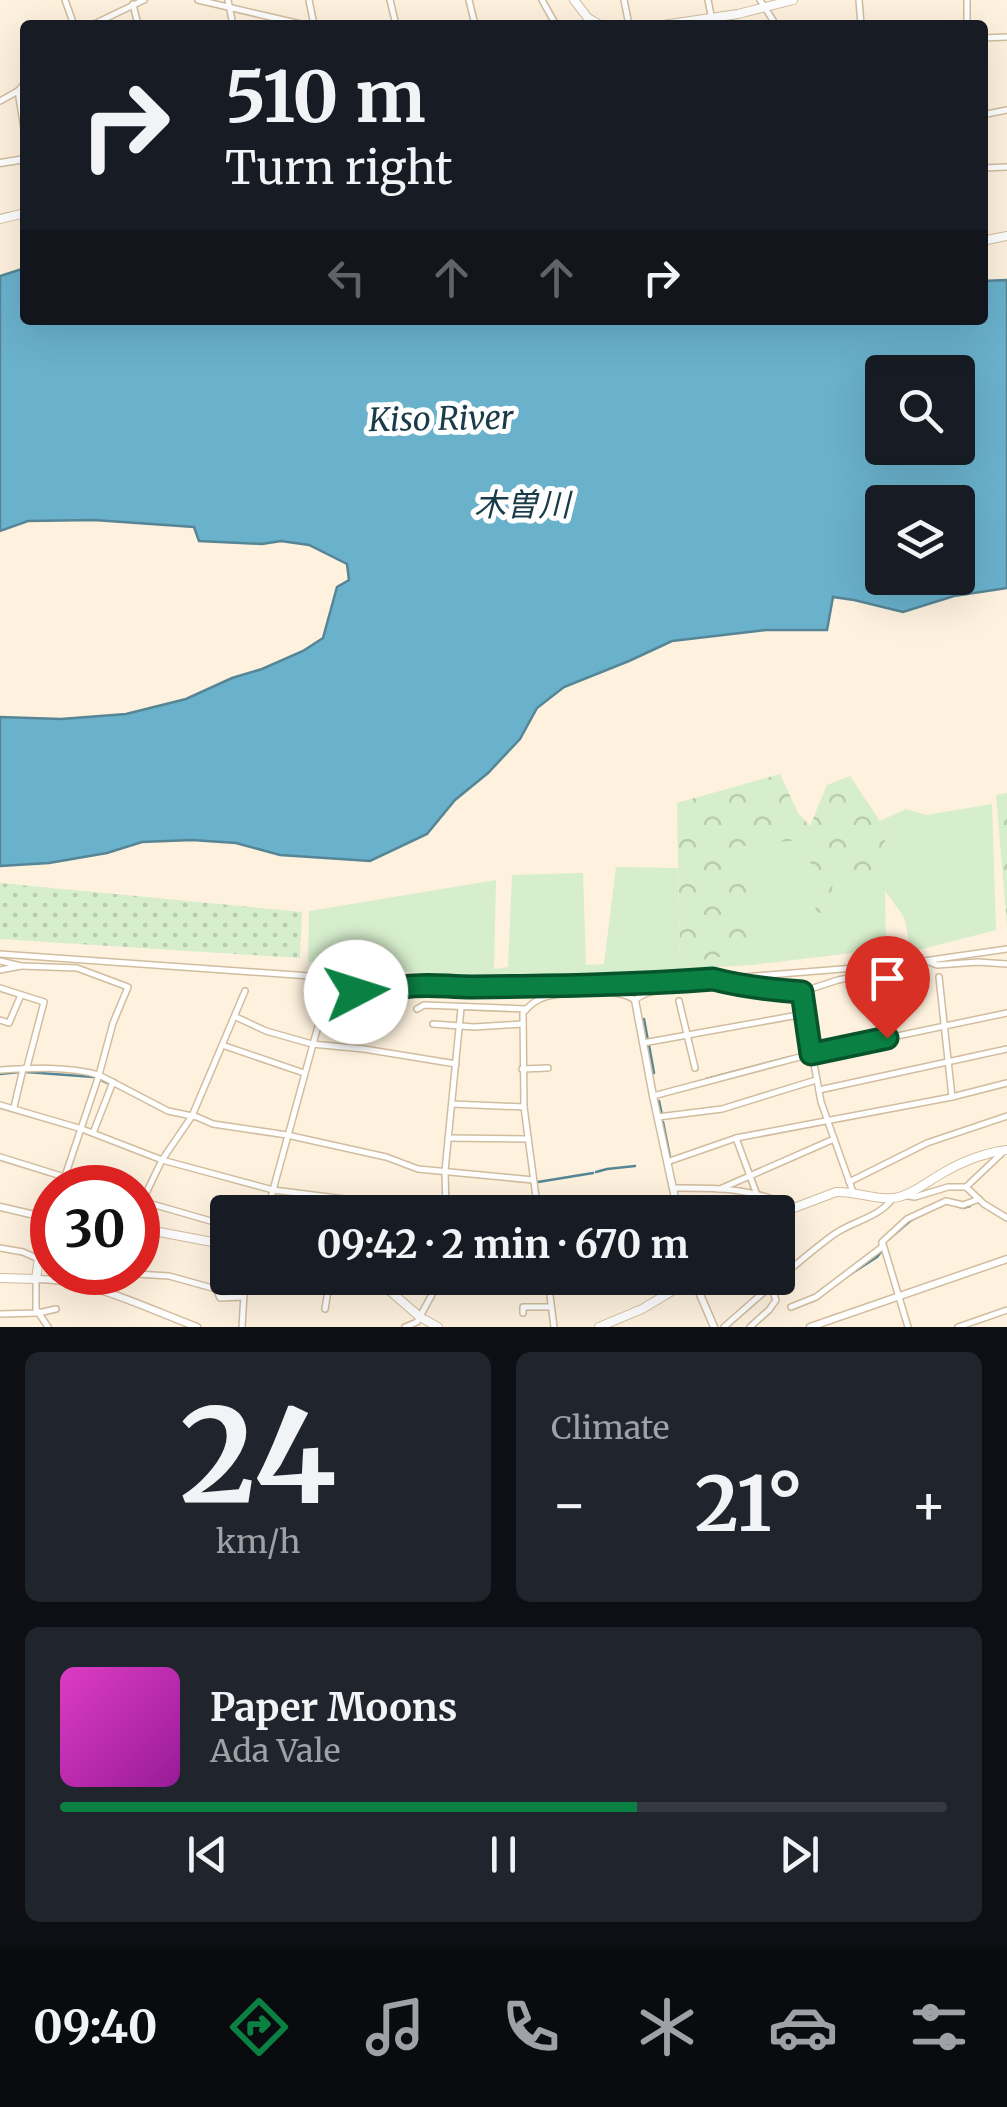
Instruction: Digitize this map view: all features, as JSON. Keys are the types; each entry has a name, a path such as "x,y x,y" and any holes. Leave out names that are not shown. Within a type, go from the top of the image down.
{"main road":[{"path":"574,0 591,20"},
{"path":"718,20 763,4 794,0"},
{"path":"795,1206 836,1192 898,1197 960,1164 1005,1151"},
{"path":"160,1232 210,1242"},
{"path":"0,1278 30,1280"},
{"path":"395,1295 438,1327"},
{"path":"599,1327 665,1295"}],"street":[{"path":"100,20 124,4 144,0"},
{"path":"198,0 287,20"},
{"path":"133,4 137,20"},
{"path":"0,101 20,89"},
{"path":"18,91 20,104"},
{"path":"0,958 464,987 581,986 888,965 1007,949"},
{"path":"0,958 20,966"},
{"path":"926,961 937,965 1007,964"},
{"path":"713,979 802,992 877,972 888,965"},
{"path":"0,970 20,966 77,968 128,987 113,1022 68,1165"},
{"path":"939,977 952,1097"},
{"path":"635,1000 643,993 683,981"},
{"path":"271,1195 326,997 413,984"},
{"path":"581,986 622,992 635,1000 674,1195"},
{"path":"535,1195 524,1107 523,1013 540,997 575,991 581,986"},
{"path":"0,990 44,1002 13,1108"},
{"path":"159,1165 192,1116 245,991"},
{"path":"802,992 818,1090 853,1192"},
{"path":"0,1020 9,1023 21,994"},
{"path":"679,1002 695,1068"},
{"path":"418,1009 424,1006 526,1010"},
{"path":"445,1195 461,1008"},
{"path":"653,1096 811,1054 1007,1013"},
{"path":"643,1042 804,1014"},
{"path":"234,1017 312,1044 456,1064"},
{"path":"433,1024 523,1024"},
{"path":"222,1045 304,1072"},
{"path":"818,1090 1007,1049"},
{"path":"522,1069 548,1068"},
{"path":"0,1070 74,1070 99,1075 168,1112 226,1127 287,1135 418,1168 533,1180"},
{"path":"658,1117 722,1109 816,1080"},
{"path":"93,1134 113,1082"},
{"path":"668,1162 736,1138 1007,1084"},
{"path":"451,1104 524,1107"},
{"path":"0,1105 162,1160 272,1190 316,1195"},
{"path":"850,1182 928,1143 1007,1116"},
{"path":"448,1138 528,1140"},
{"path":"672,1188 758,1195 736,1138"},
{"path":"720,1189 834,1139"},
{"path":"966,1187 1005,1151"},
{"path":"0,1158 30,1166"},
{"path":"795,1266 834,1233 871,1216 898,1197 966,1187 1007,1218"},
{"path":"792,1307 816,1297 866,1261 907,1219 946,1200 964,1205 980,1200"},
{"path":"160,1207 210,1221"},
{"path":"0,1208 30,1215"},
{"path":"882,1242 908,1327"},
{"path":"0,1248 30,1255"},
{"path":"810,1327 1007,1260"},
{"path":"160,1276 183,1278 216,1289 220,1298 242,1297 242,1327"},
{"path":"37,1295 38,1312 48,1327"},
{"path":"111,1295 197,1327"},
{"path":"325,1309 327,1295"},
{"path":"405,1327 417,1322 432,1295"},
{"path":"550,1295 554,1327"},
{"path":"700,1295 714,1327"},
{"path":"724,1327 762,1295"},
{"path":"750,1327 769,1310 776,1300 774,1295"},
{"path":"524,1313 524,1307 551,1307"},
{"path":"0,1314 56,1309"},
{"path":"958,1327 1007,1310"}],"green space":[{"path":"780,774 798,813 810,826 827,785 850,776 880,821 897,885 830,915 816,913 744,846 752,951 680,965 677,803"},
{"path":"1007,793 1007,925 996,795"},
{"path":"992,804 996,930 911,952 904,917 885,891 886,949 752,965 607,973 451,976 308,962 309,911 496,880 494,969 508,967 512,875 583,873 586,965 604,964 616,867 678,868 680,964 751,951 743,846 808,839 816,912 830,915 833,878 867,873 896,884 880,821 906,809 926,815"},
{"path":"0,883 302,912 300,958 0,939"}],"water":[{"name":"木曽川","path":"20,270 20,325 988,325 988,281 1007,280 1007,588 975,593 975,485 865,485 865,595 961,595 903,612 833,597 827,630 766,630 672,641 564,687 537,708 520,739 455,800 427,834 370,861 280,855 236,843 192,840 142,842 107,853 49,863 0,866 0,717 61,719 126,714 186,699 303,651 323,638 337,587 349,580 347,564 309,545 199,541 194,527 94,520 28,521 0,531 0,276"}],"waterway":[{"path":"644,1019 648,1041"},
{"path":"836,1046 882,1037"},
{"path":"649,1045 654,1073"},
{"path":"706,1079 790,1057"},
{"path":"0,1074 20,1072"},
{"path":"26,1072 94,1077"},
{"path":"101,1080 107,1083"},
{"path":"659,1101 662,1115"},
{"path":"663,1122 670,1157"},
{"path":"596,1172 635,1166"},
{"path":"538,1182 593,1173"},
{"path":"957,1206 970,1206"},
{"path":"889,1239 927,1212"},
{"path":"846,1277 881,1252"},
{"path":"792,1309 815,1300"}],"route":[{"path":"356,992 413,984 581,986 713,979 802,992 811,1054 887,1038"}],"water label":[{"name":"Kiso River","path":"441,419"}]}
